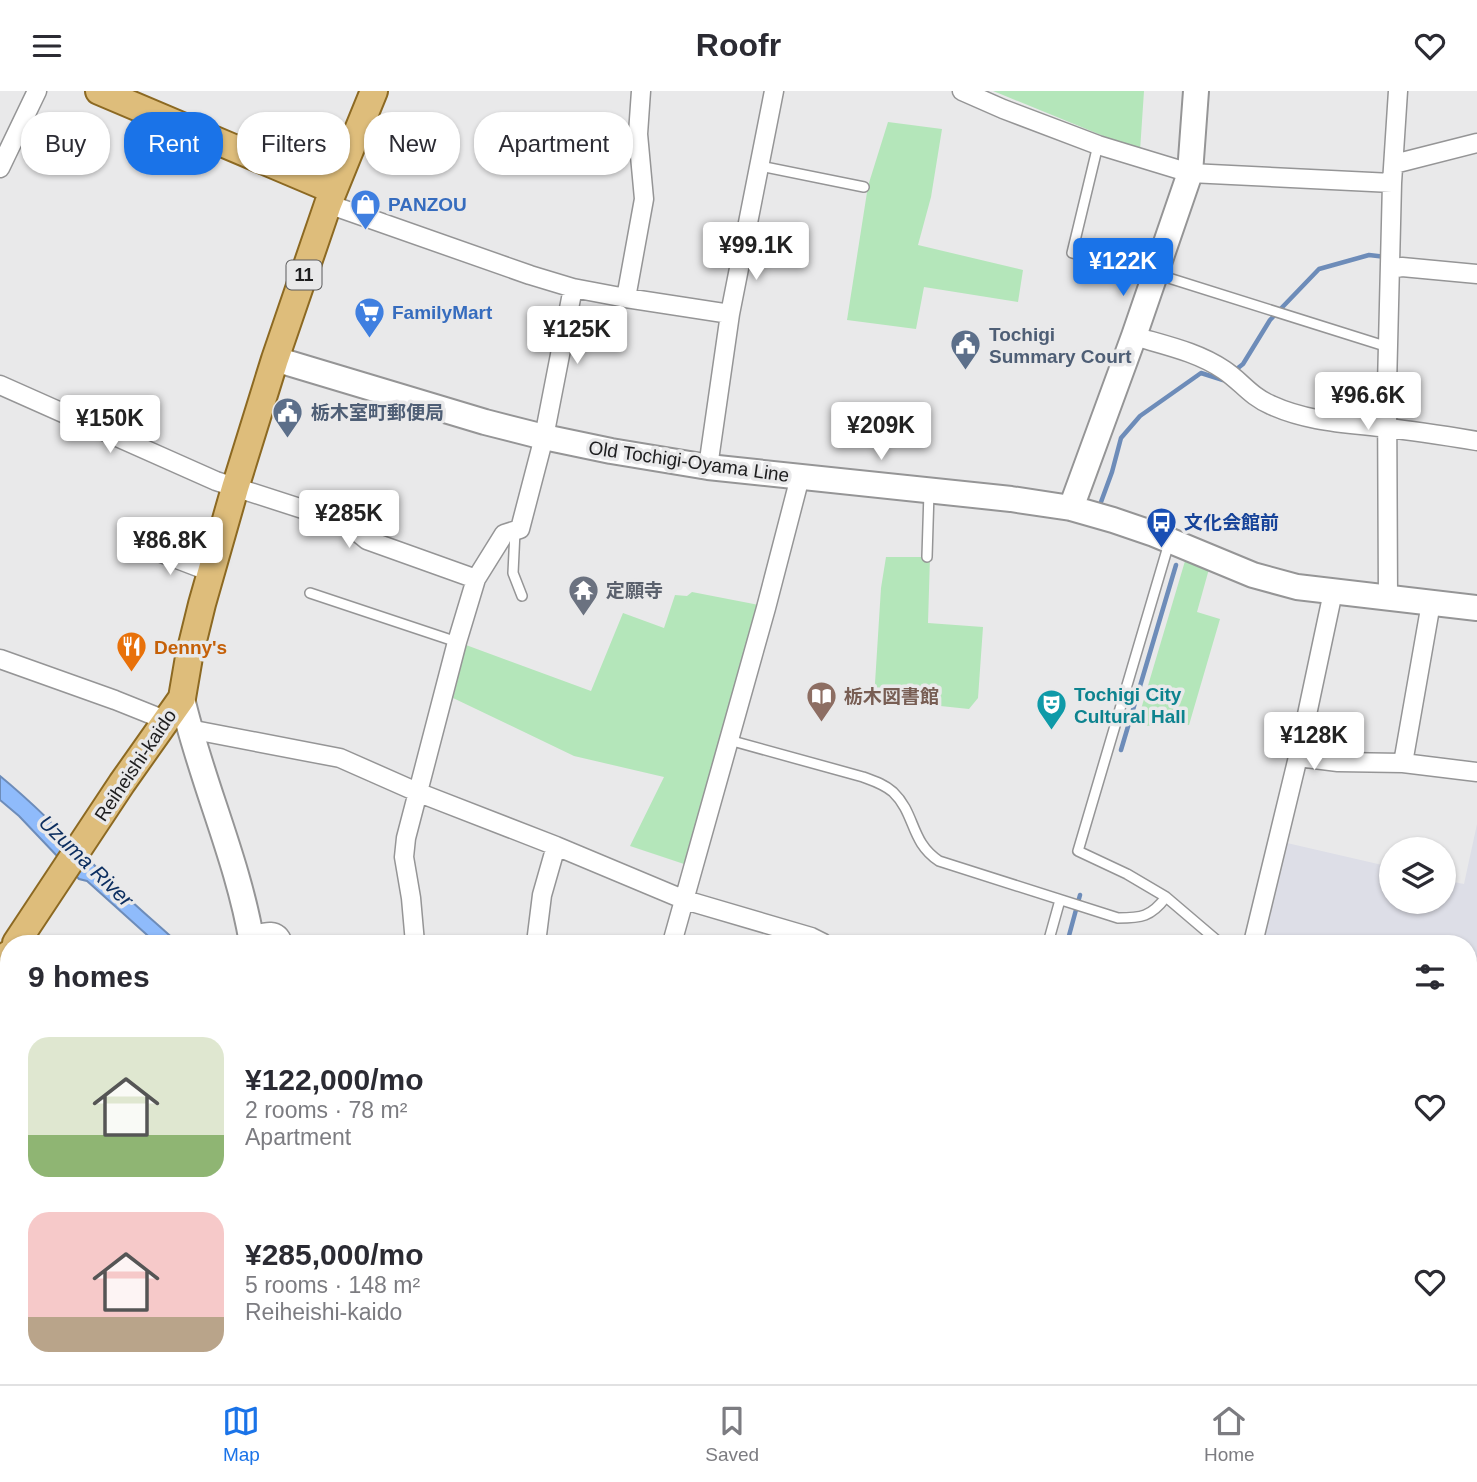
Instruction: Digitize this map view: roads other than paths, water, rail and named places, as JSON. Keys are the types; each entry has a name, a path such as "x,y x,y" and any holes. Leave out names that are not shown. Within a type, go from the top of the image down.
{"main road":[{"path":"99,91 331,197"},
{"name":"Reiheishi-kaido","path":"21,935 85,839 177,725 189,657 211,572 275,359 331,197 374,91"}],"street":[{"path":"0,168 37,91"},
{"path":"626,298 644,199 638,134 641,91"},
{"path":"708,467 730,314 774,91"},
{"path":"962,91 1098,145 1190,173 1392,183"},
{"path":"1071,509 1190,173 1196,91"},
{"path":"1388,599 1388,347 1392,183 1398,91"},
{"path":"1394,164 1477,143"},
{"path":"331,197 530,275 573,288 730,314"},
{"path":"1391,260 1402,267 1477,274"},
{"path":"414,935 404,856 417,792 476,579 504,534 520,529 544,437 573,288"},
{"path":"1134,336 1180,349 1212,362 1227,371 1249,393 1288,412 1336,423 1477,440"},
{"name":"Old Tochigi-Oyama Line","path":"275,359 426,405 544,437 611,451 708,467 1011,499 1071,509 1114,520 1253,575 1297,587 1477,608"},
{"path":"0,385 216,481 346,523 368,540 476,579"},
{"path":"674,935 800,477"},
{"path":"143,546 211,572"},
{"path":"1255,935 1298,757 1333,592"},
{"path":"1403,763 1430,603"},
{"path":"0,659 177,725 340,758 417,792 685,900 804,935"},
{"path":"177,725 235,875 250,935"},
{"path":"1298,757 1338,762 1403,763 1477,772"},
{"path":"537,935 542,895 556,846"},
{"path":"260,935 268,931 280,935"}],"lane":[{"path":"1098,145 1072,253 1156,274 1388,347"},
{"path":"760,166 864,187"},
{"path":"928,557 929,490"},
{"path":"515,531 513,573 522,596"},
{"path":"1170,541 1078,851 1127,874 1166,897 1211,935"},
{"path":"310,593 457,642"},
{"path":"729,740 881,784 894,793 906,809 921,844 928,854 939,862 1118,918 1139,918 1152,913 1166,897"},
{"path":"1051,935 1063,901"}],"water":[{"name":"Uzuma River","path":"0,776 169,935 147,935 87,881 79,879 19,816 0,800"}],"waterway":[{"path":"1233,372 1243,364 1270,320 1319,269 1369,255 1386,257"},
{"path":"1101,502 1121,438 1140,416 1201,373 1223,380 1226,378"},
{"path":"1121,750 1176,565"},
{"path":"1069,935 1080,895"}],"place":[{"name":"PANZOU","path":"365,231"},
{"name":"FamilyMart","path":"369,339"},
{"name":"Tochigi Summary Court","path":"966,372"},
{"name":"栃木室町郵便局","path":"288,439"},
{"name":"文化会館前","path":"1161,549"},
{"name":"定願寺","path":"583,617"},
{"name":"Denny's","path":"131,674"},
{"name":"栃木図書館","path":"821,723"},
{"name":"Tochigi City Cultural Hall","path":"1051,732"}]}
